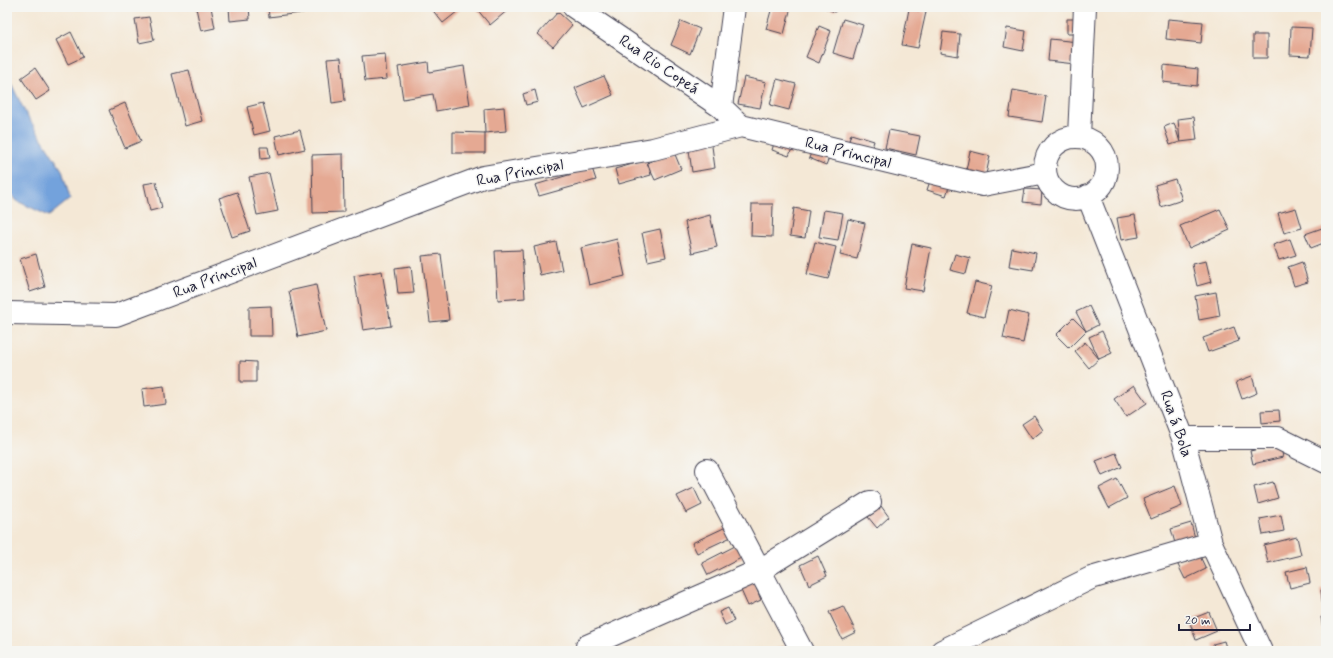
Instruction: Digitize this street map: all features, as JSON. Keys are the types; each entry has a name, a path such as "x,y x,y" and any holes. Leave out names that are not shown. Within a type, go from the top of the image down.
{"street":[{"name":"Rua Rio Copeá","path":"574,7 721,107 740,126"},
{"path":"721,107 734,7"},
{"path":"1078,136 1085,7"},
{"name":"Rua Principal","path":"7,313 116,315 483,177 653,149 740,126 983,185 1045,173"},
{"path":"1078,136 1094,142 1104,154 1107,170 1101,186 1088,196 1073,199 1058,193 1048,181 1045,173 1047,157 1056,144 1063,139 1078,136"},
{"name":"Rua á Bola","path":"1088,196 1183,438 1211,543 1261,651"},
{"path":"1183,438 1278,438 1310,452 1326,462"},
{"path":"707,470 802,651"},
{"path":"588,651 588,646 760,570 870,502"},
{"path":"942,651 1091,578 1211,543"}],"water":[{"path":"7,75 26,114 62,170 70,199 49,216 17,201 7,189"}],"building":[{"path":"211,7 215,28 201,31 196,8"},
{"path":"229,7 249,7 250,19 230,21"},
{"path":"268,7 315,7 316,11 269,17"},
{"path":"430,7 463,7 443,23"},
{"path":"507,7 509,9 490,25 476,8"},
{"path":"772,7 791,7 784,34 766,29"},
{"path":"822,7 837,7 835,12"},
{"path":"909,9 926,12 918,48 902,45"},
{"path":"558,12 572,25 553,47 538,34"},
{"path":"149,17 154,40 139,43 135,19"},
{"path":"843,19 863,25 853,59 833,53"},
{"path":"1067,19 1078,19 1077,34 1067,34"},
{"path":"1168,19 1203,22 1201,43 1166,39"},
{"path":"681,21 700,29 690,54 671,45"},
{"path":"819,26 831,31 819,63 806,57"},
{"path":"1291,27 1312,28 1310,56 1290,55"},
{"path":"1007,28 1026,31 1023,51 1004,47"},
{"path":"71,32 83,57 68,64 56,40"},
{"path":"943,32 960,34 958,56 940,53"},
{"path":"1253,35 1267,35 1267,58 1253,58"},
{"path":"1050,39 1078,42 1075,64 1048,61"},
{"path":"385,54 387,79 365,81 362,56"},
{"path":"341,58 345,101 332,103 327,59"},
{"path":"428,62 429,72 464,66 470,105 436,111 433,94 403,99 398,67"},
{"path":"1164,65 1198,69 1197,86 1163,82"},
{"path":"35,68 50,91 36,100 21,78"},
{"path":"189,70 202,121 185,126 172,74"},
{"path":"604,76 613,95 584,108 575,88"},
{"path":"744,77 766,82 760,108 738,104"},
{"path":"777,79 796,84 789,110 770,105"},
{"path":"535,90 538,102 526,105 523,94"},
{"path":"1013,90 1046,96 1042,122 1009,117"},
{"path":"125,103 141,141 125,148 109,110"},
{"path":"263,103 270,131 254,135 247,107"},
{"path":"504,107 506,131 485,133 484,109"},
{"path":"1194,117 1197,140 1180,142 1178,119"},
{"path":"1174,123 1180,142 1170,145 1164,127"},
{"path":"300,130 305,149 279,155 275,136"},
{"path":"889,130 920,136 916,155 885,148"},
{"path":"453,132 485,133 485,153 453,153"},
{"path":"851,134 874,141 870,154 847,147"},
{"path":"711,139 715,168 692,172 688,143"},
{"path":"775,140 793,146 789,156 772,150"},
{"path":"260,147 268,147 270,158 261,159"},
{"path":"813,148 830,155 826,165 809,158"},
{"path":"970,151 990,156 985,179 965,175"},
{"path":"674,152 681,169 655,180 647,163"},
{"path":"343,154 344,212 313,213 312,155"},
{"path":"647,160 651,175 619,184 615,169"},
{"path":"592,168 596,180 539,196 535,185"},
{"path":"269,173 278,211 257,215 249,177"},
{"path":"932,175 951,181 946,196 927,190"},
{"path":"1175,179 1182,200 1161,207 1155,185"},
{"path":"156,182 162,208 150,211 144,184"},
{"path":"1025,189 1042,190 1041,204 1023,202"},
{"path":"237,192 250,231 232,237 219,198"},
{"path":"752,204 773,204 772,237 751,236"},
{"path":"794,208 809,211 805,238 790,236"},
{"path":"1296,208 1302,228 1284,233 1278,213"},
{"path":"1220,209 1230,230 1189,248 1180,226"},
{"path":"824,210 843,213 838,240 819,237"},
{"path":"710,215 717,247 692,253 685,222"},
{"path":"1135,215 1139,237 1121,240 1117,218"},
{"path":"848,219 865,223 857,259 840,255"},
{"path":"1325,227 1326,242 1311,248 1305,234"},
{"path":"660,229 666,257 648,261 642,233"},
{"path":"617,239 625,276 589,285 581,248"},
{"path":"1290,239 1296,255 1279,260 1273,245"},
{"path":"556,242 562,270 540,275 534,247"},
{"path":"815,242 836,247 828,279 807,274"},
{"path":"912,244 931,248 923,291 904,288"},
{"path":"1012,248 1036,253 1033,270 1009,266"},
{"path":"522,250 525,298 498,300 495,251"},
{"path":"36,254 45,287 30,292 20,259"},
{"path":"441,254 449,320 430,322 422,256"},
{"path":"955,254 970,258 966,274 950,270"},
{"path":"1206,261 1211,282 1197,286 1192,264"},
{"path":"1302,262 1308,282 1294,286 1288,267"},
{"path":"411,266 414,293 398,294 395,268"},
{"path":"382,271 391,326 363,330 354,276"},
{"path":"975,282 992,286 984,317 967,313"},
{"path":"316,285 326,331 298,337 289,291"},
{"path":"1216,292 1220,316 1199,320 1195,296"},
{"path":"271,306 272,336 249,336 249,307"},
{"path":"1089,306 1098,325 1086,331 1076,312"},
{"path":"1009,310 1029,315 1023,343 1003,338"},
{"path":"1073,318 1086,331 1069,348 1056,335"},
{"path":"1234,327 1239,341 1208,352 1203,338"},
{"path":"1102,331 1112,353 1099,359 1089,337"},
{"path":"1085,342 1099,359 1089,368 1075,351"},
{"path":"240,361 256,362 256,382 240,382"},
{"path":"1252,376 1257,393 1242,399 1236,382"},
{"path":"1134,385 1147,403 1126,417 1114,399"},
{"path":"164,386 166,404 144,407 142,389"},
{"path":"1279,410 1280,421 1262,423 1261,411"},
{"path":"1034,416 1043,430 1032,439 1022,424"},
{"path":"1280,444 1283,457 1253,464 1250,451"},
{"path":"1116,453 1122,467 1102,476 1096,461"},
{"path":"1117,479 1127,498 1109,508 1099,488"},
{"path":"1273,482 1278,498 1258,504 1254,487"},
{"path":"1175,486 1182,506 1151,519 1143,499"},
{"path":"694,488 702,505 686,513 677,496"},
{"path":"881,506 889,517 877,528 868,517"},
{"path":"1281,515 1284,531 1263,535 1260,519"},
{"path":"1191,523 1195,538 1175,543 1171,529"},
{"path":"726,527 731,537 697,553 692,543"},
{"path":"1297,537 1301,555 1268,563 1264,545"},
{"path":"737,545 743,557 708,575 702,563"},
{"path":"1198,552 1206,569 1185,579 1177,563"},
{"path":"818,556 827,576 809,585 800,565"},
{"path":"1307,567 1310,583 1290,588 1286,572"},
{"path":"754,582 761,600 748,606 740,588"},
{"path":"1326,589 1326,607 1323,608 1321,590"},
{"path":"843,606 856,632 842,639 829,612"},
{"path":"728,608 734,621 725,625 719,612"},
{"path":"1209,612 1217,631 1196,640 1189,620"},
{"path":"1326,616 1326,635 1324,635 1321,617"},
{"path":"1224,641 1227,651 1215,651 1213,644"},
{"path":"783,646 785,651 770,651"}]}
